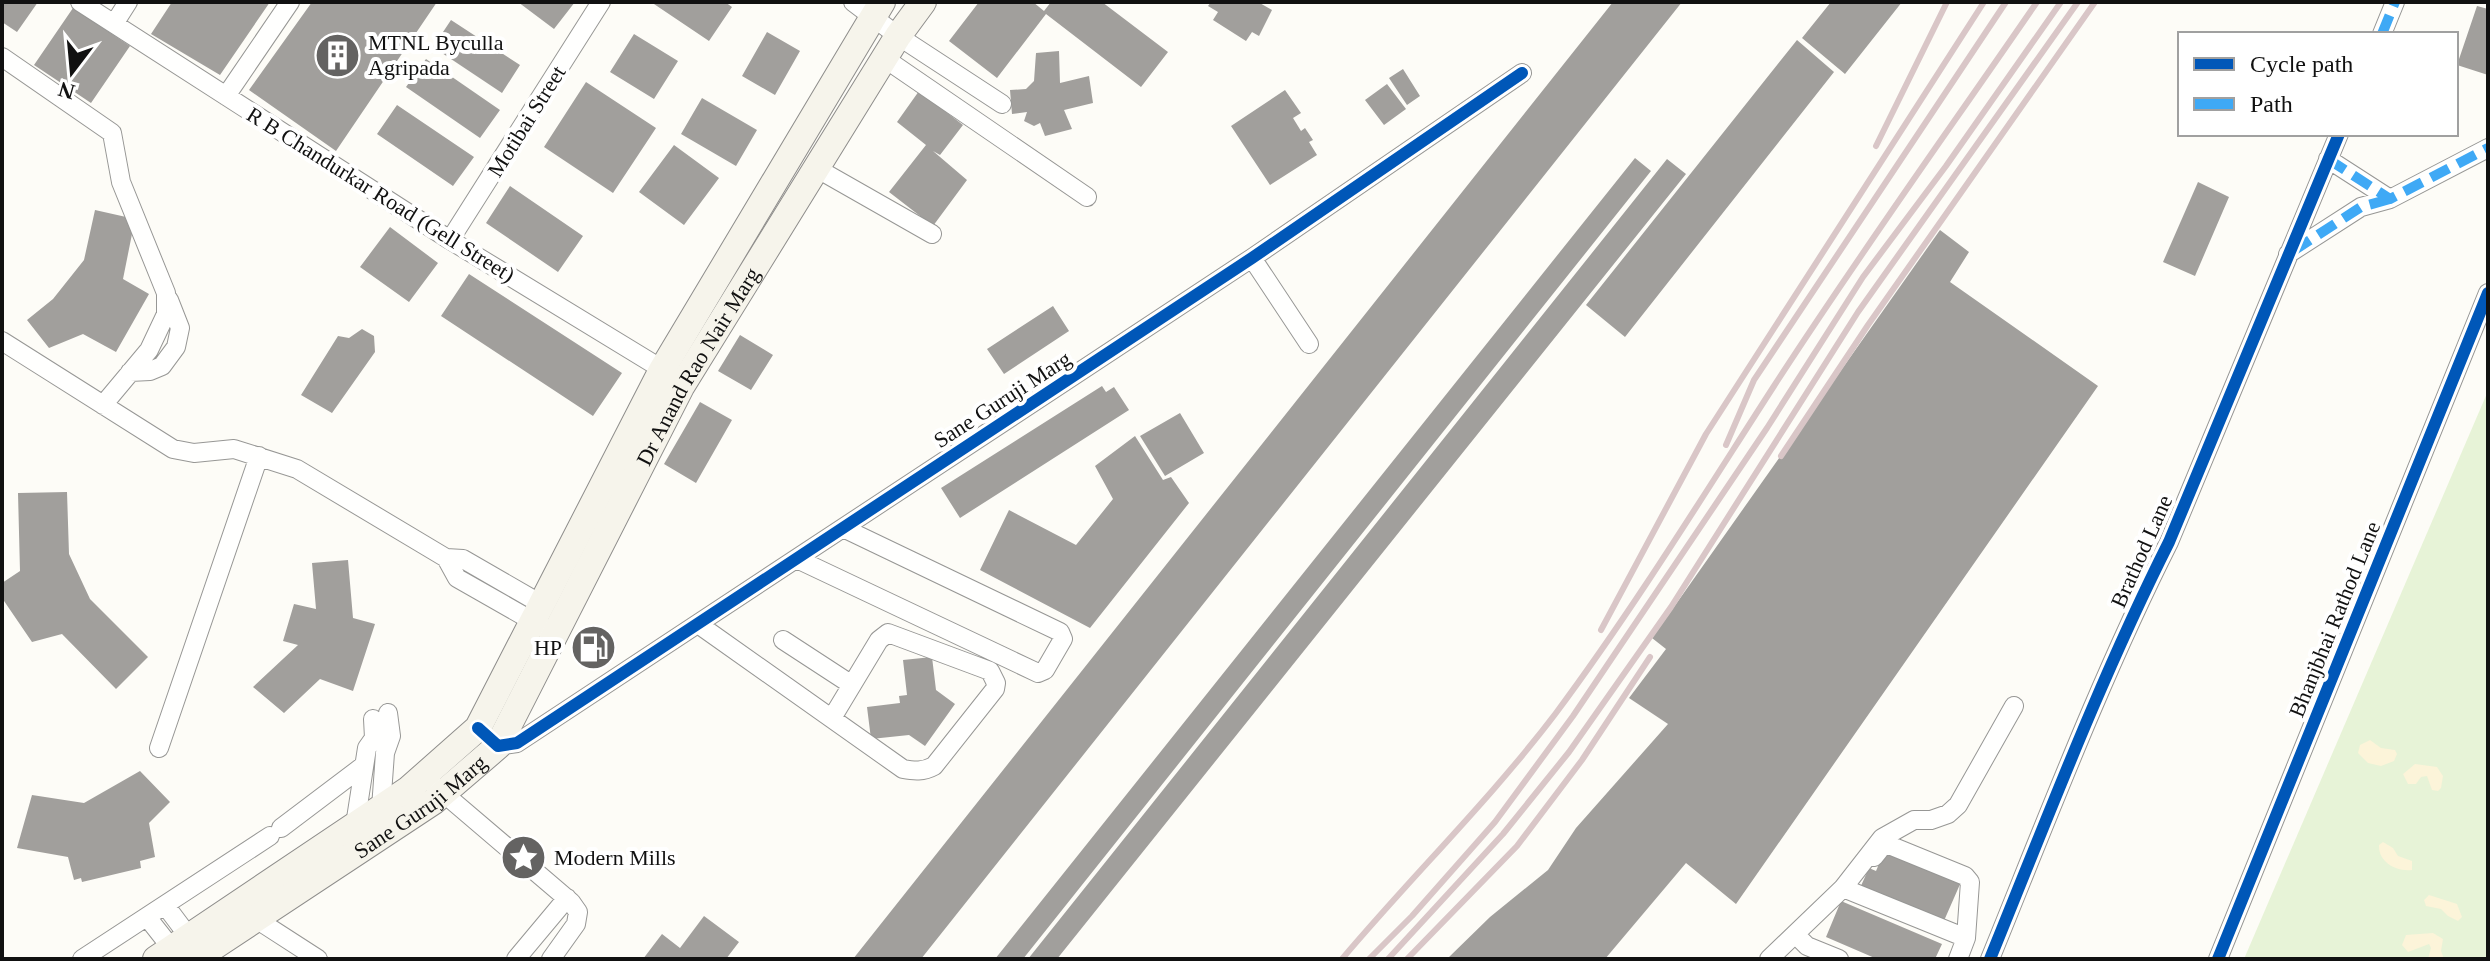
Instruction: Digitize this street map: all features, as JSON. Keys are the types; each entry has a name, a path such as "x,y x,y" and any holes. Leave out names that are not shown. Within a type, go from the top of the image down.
{"main road":[{"name":"Dr Anand Rao Nair Marg","path":"498,746 556,634 673,376 816,168 898,36 923,2"},
{"name":"Dr Anand Rao Nair Marg","path":"478,728 536,612 673,376 870,7"},
{"name":"Sane Guruji Marg","path":"182,953 355,825 381,808 434,785 478,728"},
{"name":"Sane Guruji Marg","path":"182,953 256,919 434,785 498,746"}],"street":[{"name":"R B Chandurkar Road (Gell Street)","path":"80,2 450,240 673,376"},
{"path":"114,24 128,2"},
{"path":"226,96 290,2"},
{"name":"Motibai Street","path":"450,240 601,2"},
{"path":"2383,32 2395,2"},
{"path":"870,7 898,36 1002,104"},
{"path":"2,57 112,133 121,182 166,293 166,314 149,350 103,405"},
{"path":"884,58 1087,197"},
{"name":"Sane Guruji Marg","path":"498,746 517,743 797,559 1252,258 1522,73"},
{"name":"Brathod Lane","path":"1990,959 2067,771 2169,542 2338,136"},
{"path":"2287,255 2361,207 2390,199 2488,148"},
{"path":"2328,159 2390,199"},
{"path":"816,168 932,234"},
{"path":"1252,258 1309,344"},
{"name":"Bhanjbhai Rathod Lane","path":"2218,959 2488,293"},
{"path":"2,341 173,449 194,453 234,449 297,469 446,558 457,578 536,612 556,634"},
{"path":"159,748 259,456"},
{"path":"797,559 1038,673 1045,670 1063,639 1060,632 843,528"},
{"path":"698,624 903,769 926,770 934,766 995,689 996,683 990,671 888,633 879,640 832,718"},
{"path":"783,640 852,685"},
{"path":"1848,890 1882,838 1914,820 1931,820 1948,814 1958,805 2014,706"},
{"path":"355,825 367,748 374,738 381,716 391,736 385,753 381,808"},
{"path":"478,728 498,746"},
{"path":"82,959 165,905 363,766"},
{"path":"434,785 567,898 578,912 576,924 551,959"},
{"path":"1769,959 1848,890 1882,847 1889,845 1965,876 1970,882 1966,938 1958,959"},
{"path":"1848,890 1966,938"},
{"path":"516,959 567,898"},
{"path":"165,905 182,953"},
{"path":"147,917 182,953"},
{"path":"256,919 318,959"},
{"path":"1796,935 1807,946 1839,959"}],"green space":[{"path":"2488,391 2488,959 2244,959"}],"sand":[{"path":"2370,740 2381,748 2395,750 2394,761 2381,766 2368,763 2358,753 2360,745"},
{"path":"2415,764 2437,767 2443,776 2438,791 2432,790 2427,776 2421,777 2416,784 2408,784 2403,774"},
{"path":"2383,842 2393,848 2398,856 2412,861 2412,870 2394,867 2385,861 2379,851 2379,845"},
{"path":"2429,895 2457,904 2462,917 2458,921 2441,909 2426,906 2424,900"},
{"path":"2433,933 2443,939 2441,951 2444,959 2428,959 2429,944 2408,952 2402,945 2406,935"}],"building":[{"path":"2,2 38,2 17,32 2,22"},
{"path":"172,2 270,2 220,75 151,34"},
{"name":"MTNL Byculla Agripada","path":"312,2 437,2 336,151 249,90"},
{"path":"518,2 575,2 554,29"},
{"path":"651,2 725,2 732,7 709,41"},
{"path":"979,2 1033,2 1044,11 1051,2 1102,2 1168,52 1141,87 1046,14 997,78 949,41"},
{"path":"1211,2 1258,2 1272,10 1259,36 1252,32 1246,41 1213,20 1218,12 1208,6"},
{"path":"1613,2 1682,2 921,959 853,959"},
{"path":"1831,2 1902,2 1845,74 1802,38"},
{"path":"2477,6 2488,9 2488,75 2458,65"},
{"path":"73,8 130,46 91,103 34,65"},
{"path":"451,20 520,65 502,93 433,47"},
{"path":"767,32 800,51 775,95 742,76"},
{"path":"634,34 678,61 654,99 610,72"},
{"path":"1797,40 1834,72 1625,337 1586,305"},
{"path":"1059,51 1060,83 1089,76 1093,103 1064,110 1072,129 1045,136 1040,123 1034,126 1024,121 1027,112 1012,114 1010,90 1026,89 1034,81 1036,53"},
{"path":"426,59 500,110 480,138 406,87"},
{"path":"1403,69 1420,96 1407,105 1389,78"},
{"path":"586,82 656,128 613,193 544,147"},
{"path":"1387,84 1406,109 1384,125 1365,100"},
{"path":"1285,90 1301,113 1293,118 1301,131 1305,128 1313,140 1309,142 1317,155 1270,185 1231,126"},
{"path":"919,91 963,125 940,155 933,151 967,180 933,226 889,192 926,145 897,122"},
{"path":"702,98 757,130 736,166 681,134"},
{"path":"397,105 474,157 453,186 377,134"},
{"path":"674,145 719,178 684,225 639,192"},
{"path":"1635,158 1651,171 1023,959 995,959"},
{"path":"1667,159 1686,174 1057,959 1028,959"},
{"path":"2198,182 2229,197 2195,276 2163,262"},
{"path":"510,186 583,236 558,272 486,223"},
{"path":"95,210 135,219 123,279 149,294 116,352 83,334 49,348 27,320 53,299 84,260"},
{"path":"390,227 438,263 409,302 360,267"},
{"path":"1940,230 1969,252 1950,282 2098,386 1736,904 1686,863 1605,959 1447,959 1490,917 1548,870 1576,828 1668,724 1629,698 1666,649 1652,638"},
{"path":"469,274 622,373 593,416 441,316"},
{"path":"1053,306 1069,331 1004,374 987,349"},
{"path":"362,329 374,336 375,352 332,413 301,395 338,336 349,338"},
{"path":"740,335 773,355 751,390 718,371"},
{"path":"1102,386 1106,392 1114,387 1129,410 960,518 941,488"},
{"path":"700,402 732,420 696,483 664,464"},
{"path":"1180,413 1204,453 1165,476 1140,436"},
{"path":"1135,436 1163,480 1171,477 1189,503 1090,628 980,570 1009,510 1076,545 1113,499 1095,466"},
{"path":"67,492 69,554 90,599 148,657 116,689 62,634 32,642 2,598 2,583 20,571 18,493"},
{"path":"348,560 353,618 375,624 353,691 320,679 284,713 253,687 298,645 283,641 294,604 316,609 312,563"},
{"path":"932,657 936,690 955,704 925,746 909,735 871,739 867,707 900,703 899,696 907,695 903,660"},
{"path":"140,771 170,802 149,823 155,857 140,861 141,868 82,882 81,878 74,880 68,857 17,848 32,795 84,803"},
{"path":"1885,850 1961,882 1943,923 1860,888 1869,868 1876,871"},
{"path":"1841,901 1942,944 1935,959 1877,959 1826,937"},
{"path":"704,916 739,942 726,959 643,959 662,934 680,948"}],"railway":[{"path":"1876,146 1947,2"},
{"path":"1601,630 1706,434 1984,2"},
{"path":"1726,445 1754,380 2006,2"},
{"path":"1342,959 1505,776 1556,713 1668,551 1838,289 2037,2"},
{"path":"1369,959 1412,916 1495,822 1573,716 1767,428 1863,277 1946,166 2061,2"},
{"path":"1388,959 1503,834 1569,752 1671,607 1858,312 2078,2"},
{"path":"1781,456 1868,325 2095,2"},
{"path":"1407,959 1517,846 1582,760 1650,657"}],"marked path":[{"path":"2383,32 2395,2"},
{"path":"2328,159 2390,199 2488,148"},
{"path":"2293,251 2361,207 2390,199"}],"cycle path":[{"path":"478,728 498,746 517,743 1252,258 1522,73"},
{"path":"1990,959 2075,749 2120,644 2169,542 2338,136"},
{"path":"2218,959 2488,293"}],"place":[{"name":"MTNL Byculla Agripada","path":"337,55"},
{"name":"HP","path":"593,647"},
{"name":"Modern Mills","path":"523,857"}]}
